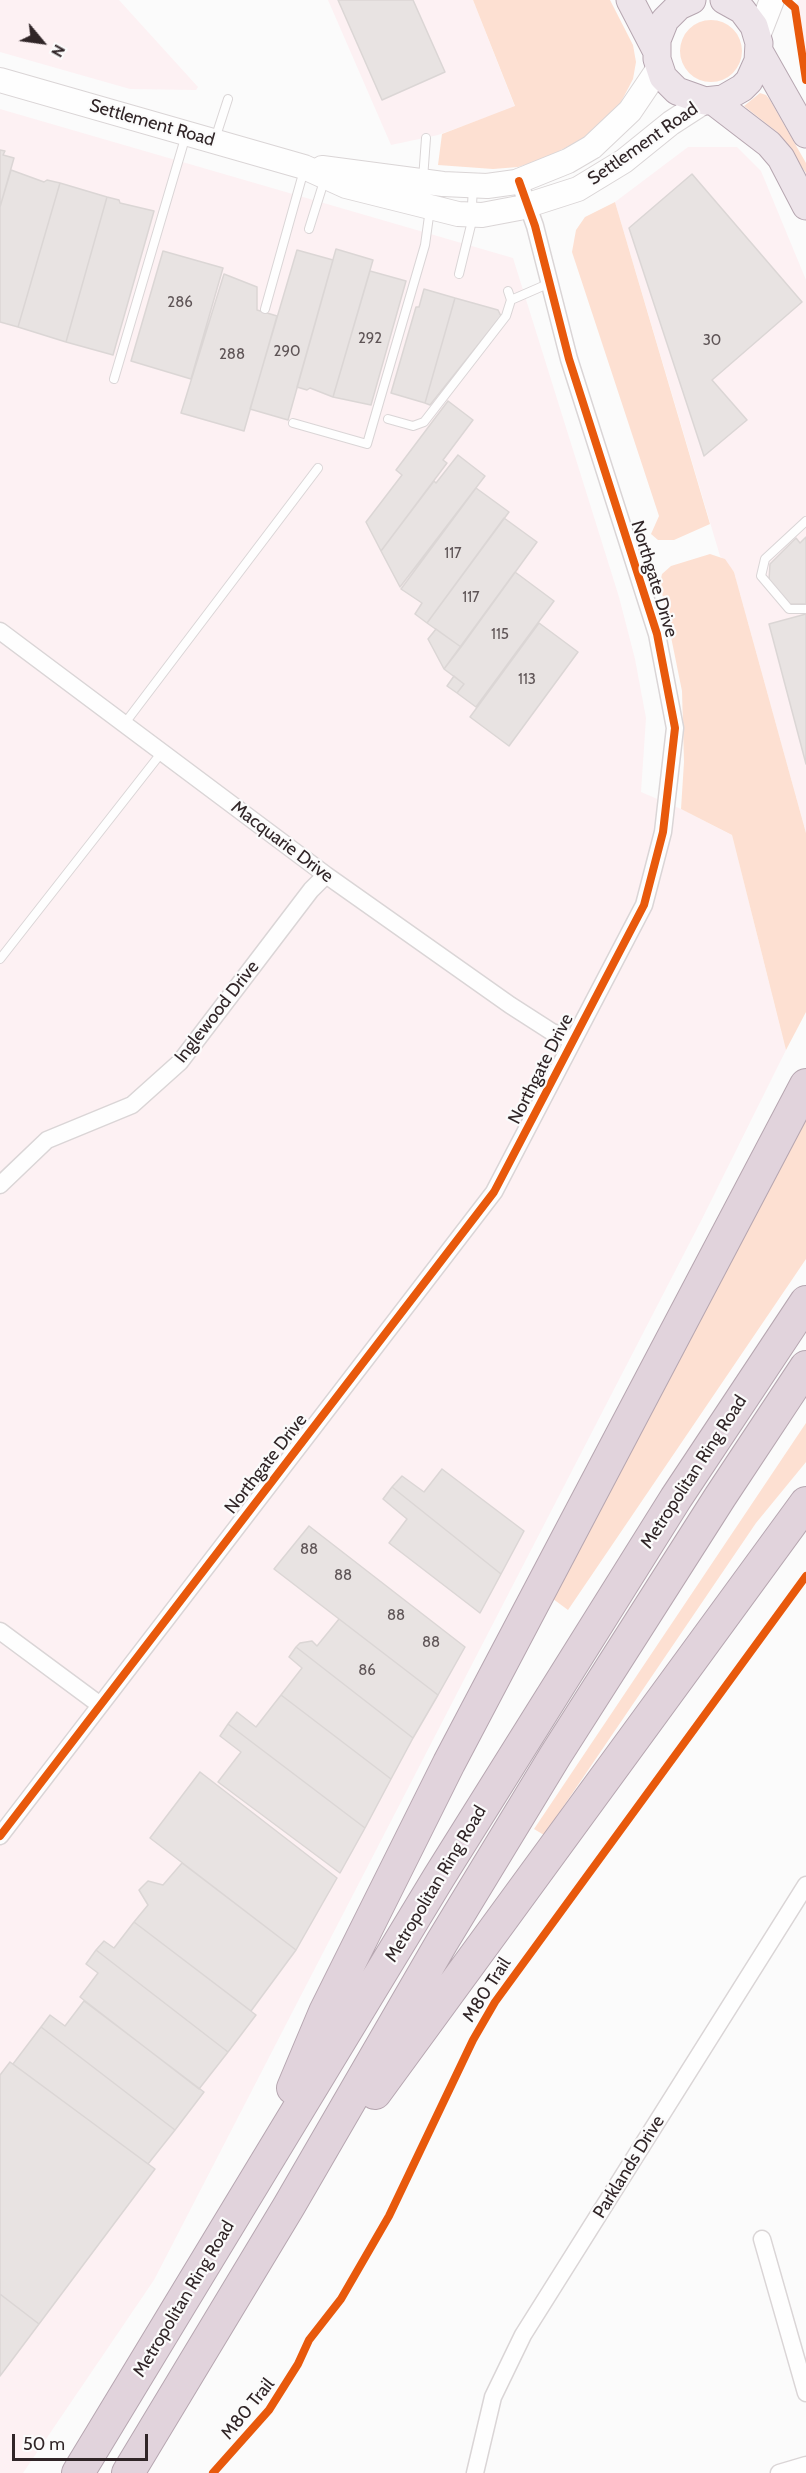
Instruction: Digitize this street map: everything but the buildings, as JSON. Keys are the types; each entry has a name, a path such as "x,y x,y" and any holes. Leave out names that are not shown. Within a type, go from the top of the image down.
{"highway":[{"path":"246,2198 325,2012 444,1774 806,1085"},
{"name":"Metropolitan Ring Road","path":"78,2473 556,1688 676,1498 806,1302"},
{"name":"Metropolitan Ring Road","path":"128,2473 289,2206 442,1942 555,1756 806,1367"},
{"path":"289,2206 349,2128 806,1503"}],"main road":[{"path":"630,0 657,59 677,92 709,101 769,144 781,158 806,206"},
{"path":"657,59 659,30 664,20 679,6 693,0"},
{"path":"709,101 733,95 749,81 758,61 758,43 754,26 742,10 724,0"},
{"path":"772,0 758,43 806,134"},
{"name":"Settlement Road","path":"427,195 473,186 519,181 568,161 592,147 630,111 657,59"},
{"name":"Settlement Road","path":"0,80 319,171 427,195 482,215 529,205 578,189 709,101"}],"street":[{"name":"Northgate Drive","path":"0,1836 494,1192 644,905 663,831 675,728 657,634 569,358 529,205 519,181"},
{"name":"Macquarie Drive","path":"0,631 326,875 510,1005 552,1032 573,1040"},
{"name":"Inglewood Drive","path":"0,1185 46,1140 132,1105 180,1062 311,890 326,875"},
{"path":"0,1631 99,1705"},
{"name":"Parklands Drive","path":"478,2469 493,2397 523,2335 806,1885"},
{"path":"762,2240 806,2393"},
{"path":"779,2473 806,2465"}],"lane":[{"path":"214,141 228,99"},
{"path":"114,379 187,133"},
{"path":"293,423 367,444 425,244 426,138"},
{"path":"309,229 319,171"},
{"path":"265,309 319,171"},
{"path":"459,274 471,225 473,186"},
{"path":"511,300 550,283"},
{"path":"388,419 413,426 424,422 502,322 511,300 508,291"},
{"path":"125,723 318,468"},
{"path":"806,521 765,560 761,576 789,609 806,609"},
{"path":"0,959 162,752"}],"shaded area":[{"path":"0,0 119,0 198,87 196,90 130,89 0,52"},
{"path":"328,0 473,0 515,107 438,135 391,145"},
{"path":"473,0 610,0 633,45 636,62 633,79 621,102 605,121 583,139 543,159 518,167 493,169 438,165 442,134 515,106"},
{"path":"799,0 806,0 806,59 799,6 796,4"},
{"path":"711,20 733,29 742,51 733,73 711,82 689,73 680,51 689,29"},
{"path":"760,93 766,95 770,100 806,163 806,173 777,132 744,106"},
{"path":"0,109 513,258 619,597 635,659 646,718 641,792 732,835 786,1050 702,1219 154,2280 23,2473 0,2473"},
{"path":"688,147 737,147 761,171 806,280 806,833 734,572 720,556 615,202"},
{"path":"615,202 710,524 674,540 658,540 651,534 659,516 572,252 576,230 585,217"},
{"path":"710,554 725,559 734,572 806,833 806,1012 786,1050 732,835 681,809 684,762 682,691 660,583 662,574 671,566"},
{"path":"806,1118 806,1259 568,1610 545,1593"},
{"path":"806,1423 806,1462 756,1523 544,1835 534,1829"}],"cycle path":[{"path":"786,0 795,8 806,80"},
{"path":"0,1836 494,1192 644,905 663,832 675,728 657,634 569,359 535,226 519,181"},
{"name":"M80 Trail","path":"213,2473 269,2410 298,2364 309,2340 341,2299 389,2216 473,2040 495,2002 806,1576"}]}
